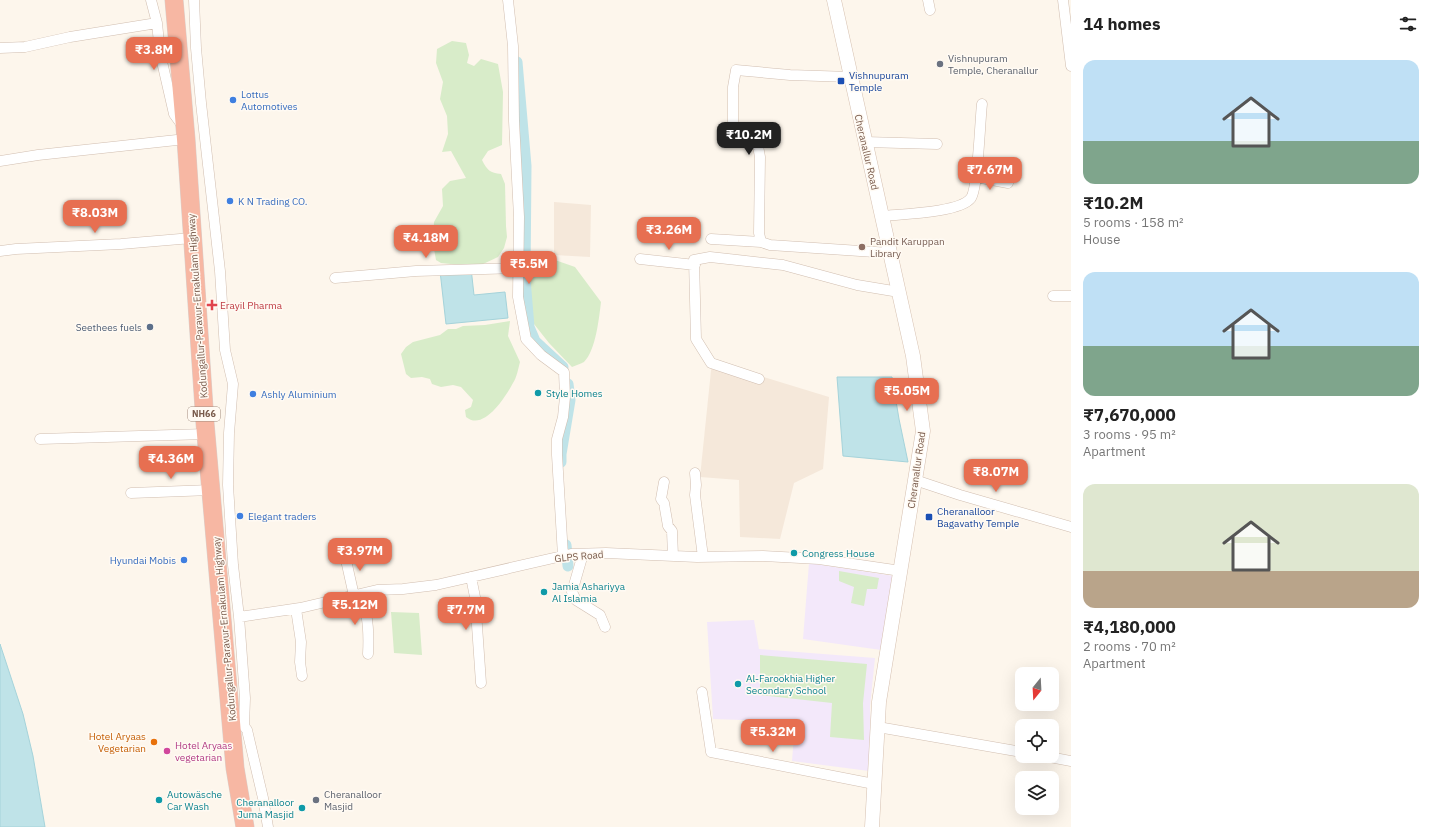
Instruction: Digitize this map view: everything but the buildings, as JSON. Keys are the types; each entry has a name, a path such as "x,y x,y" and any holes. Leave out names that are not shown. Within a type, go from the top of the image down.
{"highway":[{"name":"Kodungallur-Paravur-Ernakulam Highway","path":"174,0 206,434 235,768 245,827"}],"main road":[{"name":"Cheranallur Road","path":"834,0 913,356 923,431 879,702 872,827"}],"street":[{"path":"0,161 185,134 174,114 160,53 157,23 151,0"},
{"path":"194,0 196,48 220,271 225,350 233,384 229,433 228,485 233,565 239,617 245,698 244,726 247,730 259,777 268,827"},
{"path":"508,0 513,46 514,122 519,217 518,297 526,339 541,355 564,372 565,397 563,417 557,439 557,455 566,555"},
{"path":"1063,0 1071,66"},
{"path":"0,48 26,47 70,36 157,23"},
{"path":"761,242 759,233 760,157 758,146 733,129 733,87 736,70 790,75 850,77"},
{"path":"882,216 948,209 963,204 971,198 976,177 982,104"},
{"path":"865,142 937,144"},
{"path":"976,177 1008,183"},
{"path":"0,251 192,238"},
{"path":"711,239 761,242 770,245 890,253"},
{"path":"759,378 711,363 696,339 694,260 710,257 783,265 857,285 899,292"},
{"path":"640,259 695,265"},
{"path":"335,278 416,270 518,268"},
{"path":"1053,296 1071,296"},
{"path":"40,439 206,434"},
{"path":"695,473 695,495 703,557"},
{"path":"915,480 960,495 1071,527"},
{"path":"664,482 661,499 664,503 668,526 672,531 673,556"},
{"path":"130,493 211,490"},
{"path":"346,551 346,560 357,595 363,602 368,654"},
{"name":"GLPS Road","path":"239,617 296,609 377,590 403,589 436,584 566,555 606,553 703,557 763,556 819,559 900,572"},
{"path":"583,554 572,592 576,600 600,616 605,627"},
{"path":"471,577 481,683"},
{"path":"296,609 301,642 300,662 302,676"},
{"path":"702,692 711,752 874,784"},
{"path":"878,728 1015,751"},
{"path":"1059,759 1071,761"}],"shaded area":[{"path":"554,202 591,205 590,257 554,255"},
{"path":"712,361 829,397 823,469 794,483 780,539 740,537 739,480 700,477"},
{"path":"809,563 894,576 881,650 803,639"},
{"path":"754,620 759,649 875,658 870,706 871,742 869,771 792,761 795,722 713,719 707,622"}],"green space":[{"path":"452,41 466,43 469,55 467,63 474,66 481,59 498,64 503,92 502,145 488,151 482,160 489,170 494,173 501,174 505,184 507,237 504,248 498,257 481,265 441,263 436,260 433,243 434,222 443,206 442,189 450,181 466,178 451,151 442,152 448,134 447,116 440,99 443,82 436,63 437,49"},
{"path":"555,260 575,267 601,302 596,334 588,357 584,362 572,367 549,343 534,324 527,291 535,268"},
{"path":"510,321 508,336 520,362 516,376 510,389 500,403 487,416 480,420 473,420 466,417 465,410 471,407 473,400 461,387 453,385 441,387 432,384 430,379 422,377 411,378 406,374 401,354 406,347 413,342 440,335 448,329"},
{"path":"839,571 879,578 877,589 867,589 864,606 851,603 854,587 839,581"},
{"path":"391,612 419,613 422,655 394,653"},
{"path":"760,655 867,664 863,703 864,740 830,737 832,703 760,695"}],"water":[{"path":"471,268 474,295 505,292 508,318 446,324 440,271"},
{"path":"837,377 892,377 908,462 843,456"},
{"path":"0,644 23,714 33,756 45,827 0,827"}],"waterway":[{"path":"517,62 526,166 525,279 529,327 535,341 563,367"},
{"path":"561,462 570,400 568,384"},
{"path":"566,545 568,566"}],"place":[{"name":"Vishnupuram Temple, Cheranallur","path":"940,64"},
{"name":"Vishnupuram Temple","path":"841,81"},
{"name":"Lottus Automotives","path":"233,100"},
{"name":"K N Trading CO.","path":"230,201"},
{"name":"Pandit Karuppan Library","path":"862,247"},
{"name":"Erayil Pharma","path":"212,305"},
{"name":"Seethees fuels","path":"150,327"},
{"name":"Style Homes","path":"538,393"},
{"name":"Ashly Aluminium","path":"253,394"},
{"name":"Elegant traders","path":"240,516"},
{"name":"Cheranalloor Bagavathy Temple","path":"929,517"},
{"name":"Congress House","path":"794,553"},
{"name":"Hyundai Mobis","path":"184,560"},
{"name":"Jamia Ashariyya Al Islamia","path":"544,592"},
{"name":"Al-Farookhia Higher Secondary School","path":"738,684"},
{"name":"Hotel Aryaas Vegetarian","path":"154,742"},
{"name":"Hotel Aryaas vegetarian","path":"167,751"},
{"name":"Autowäsche Car Wash","path":"159,800"},
{"name":"Cheranalloor Masjid","path":"316,800"},
{"name":"Cheranalloor Juma Masjid","path":"302,808"}]}
